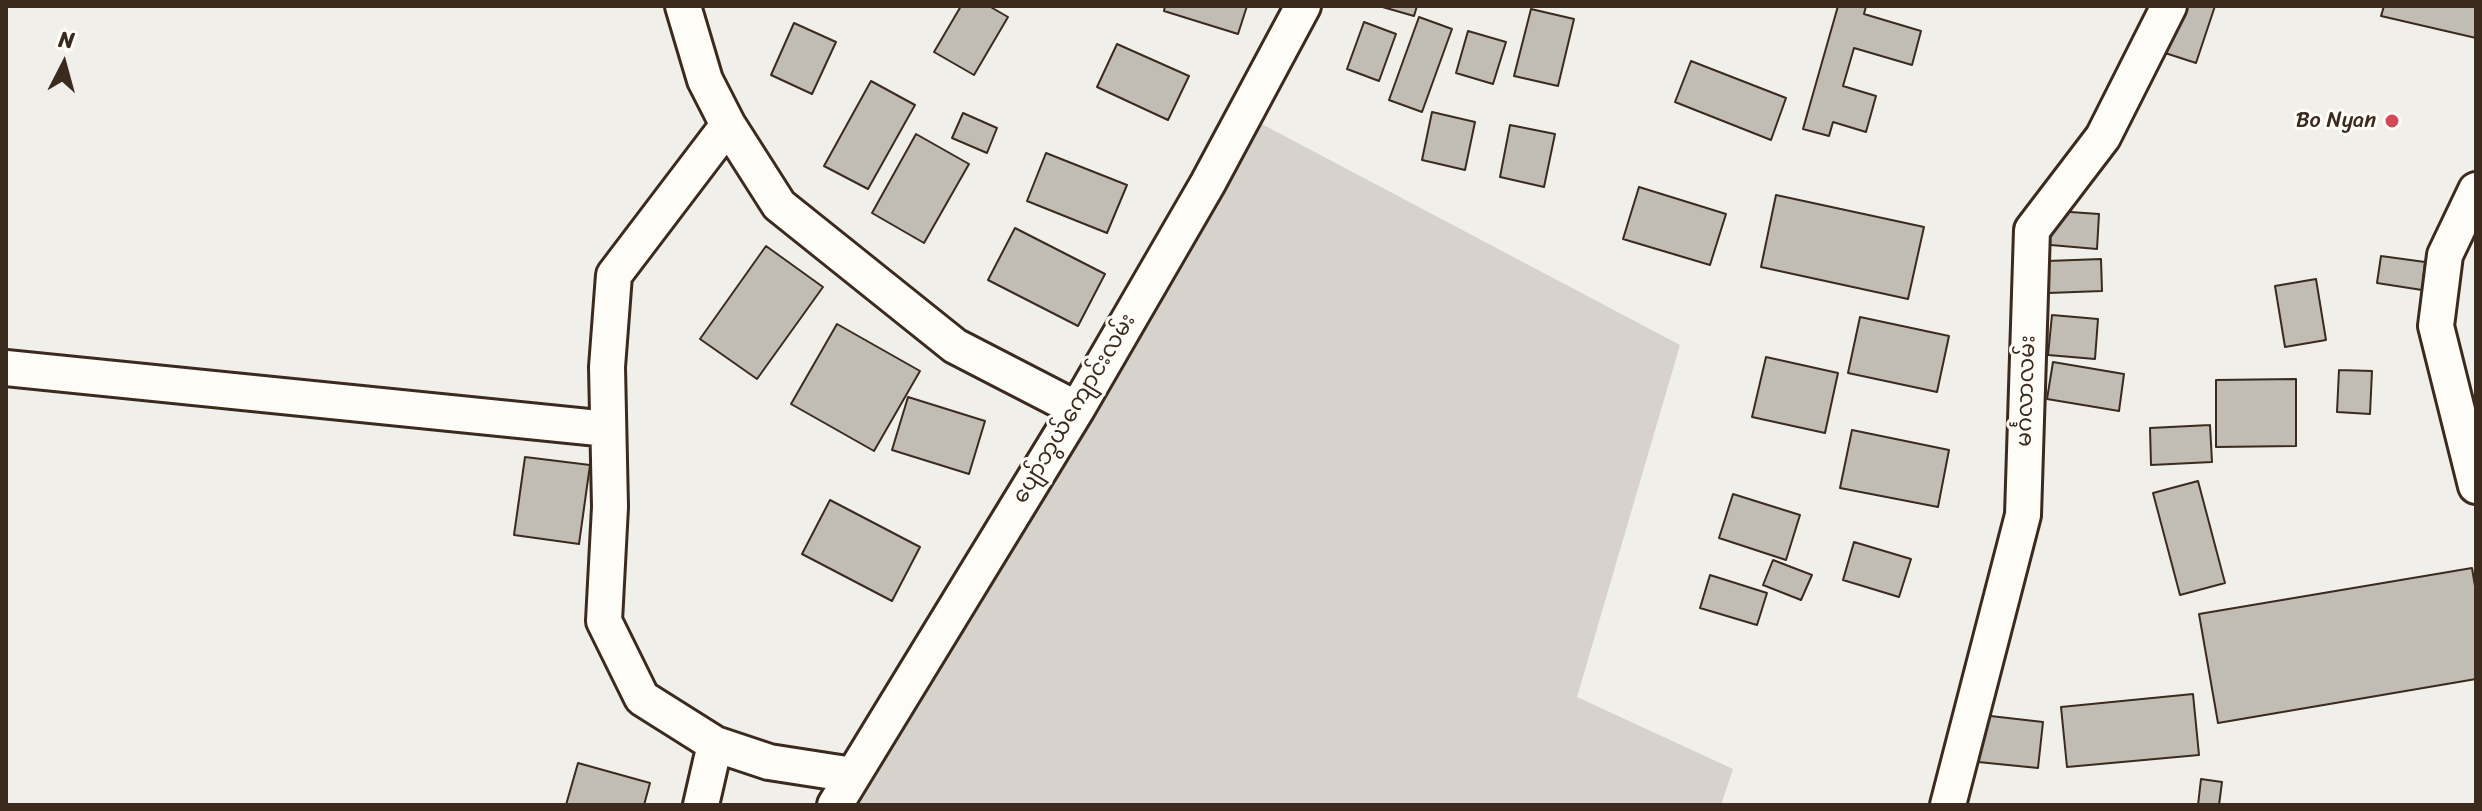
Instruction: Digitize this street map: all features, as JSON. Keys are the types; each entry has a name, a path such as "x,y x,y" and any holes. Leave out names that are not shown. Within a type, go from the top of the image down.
{"street":[{"path":"683,6 705,80 728,125 779,205 955,346 1077,409"},
{"name":"ပျော်ဘွယ်ကျောင်းလမ်း","path":"835,805 1077,409 1208,183 1303,6"},
{"name":"မင်္ဂလာလမ်း","path":"1948,805 2023,515 2032,230 2103,137 2169,6"},
{"path":"728,125 614,275 607,367 610,507 604,621 642,698 715,744 769,762 853,775"},
{"path":"2476,190 2445,255 2436,326 2476,486"},
{"path":"6,368 608,429"},
{"path":"701,805 715,744"}],"shaded area":[{"path":"1256,121 1680,345 1577,697 1733,769 1721,805 840,805"}],"building":[{"path":"961,6 989,6 1008,17 974,75 934,52"},
{"path":"1165,6 1247,6 1238,34 1164,11"},
{"path":"1379,6 1417,6 1414,16"},
{"path":"1838,6 1866,6 1864,14 1921,31 1912,65 1854,48 1843,86 1876,96 1866,132 1833,122 1829,136 1803,129"},
{"path":"2177,6 2215,6 2196,63 2162,52"},
{"path":"2384,6 2476,6 2476,38 2381,16"},
{"path":"1531,9 1574,19 1558,86 1514,76"},
{"path":"1419,17 1452,29 1422,112 1389,100"},
{"path":"1364,22 1396,34 1379,81 1347,69"},
{"path":"794,23 836,42 812,94 771,75"},
{"path":"1468,31 1506,42 1493,84 1456,73"},
{"path":"1117,44 1189,76 1168,120 1097,87"},
{"path":"1691,61 1786,98 1771,140 1675,102"},
{"path":"871,81 915,105 868,189 824,166"},
{"path":"1432,112 1475,122 1465,170 1422,160"},
{"path":"963,113 997,128 987,153 952,138"},
{"path":"1510,125 1555,134 1544,187 1500,177"},
{"path":"916,134 969,164 924,243 872,213"},
{"path":"1046,153 1127,185 1107,233 1027,201"},
{"path":"1639,187 1726,214 1710,265 1623,239"},
{"path":"1776,195 1924,227 1908,299 1761,267"},
{"path":"2042,210 2099,214 2097,249 2039,244"},
{"path":"1015,228 1105,274 1078,326 988,280"},
{"path":"766,246 823,287 757,379 700,339"},
{"path":"2381,256 2425,262 2422,290 2377,283"},
{"path":"2101,259 2102,291 2048,293 2047,261"},
{"path":"2316,279 2326,340 2285,347 2275,286"},
{"path":"2052,315 2098,319 2095,359 2048,355"},
{"path":"1860,317 1949,336 1937,392 1848,373"},
{"path":"837,324 920,371 874,451 791,404"},
{"path":"1766,357 1838,373 1825,433 1752,417"},
{"path":"2053,362 2124,374 2119,411 2047,399"},
{"path":"2339,370 2372,371 2370,414 2337,412"},
{"path":"2296,379 2296,446 2216,447 2216,380"},
{"path":"908,397 985,421 969,474 892,450"},
{"path":"2210,425 2212,462 2151,465 2150,428"},
{"path":"1852,430 1949,450 1938,507 1840,488"},
{"path":"525,457 590,465 579,544 514,535"},
{"path":"2198,481 2225,583 2180,595 2153,493"},
{"path":"1733,494 1800,515 1786,560 1719,538"},
{"path":"830,500 920,547 892,601 802,554"},
{"path":"1854,542 1911,559 1899,597 1843,580"},
{"path":"1773,560 1812,575 1801,600 1763,585"},
{"path":"2472,568 2476,592 2476,679 2218,723 2199,614"},
{"path":"1710,575 1767,593 1757,625 1700,608"},
{"path":"2193,694 2199,755 2067,767 2061,707"},
{"path":"1973,714 2043,722 2038,768 1968,761"},
{"path":"578,763 650,783 644,805 566,805"},
{"path":"2201,779 2222,782 2219,805 2198,805"}],"place":[{"name":"Bo Nyan","path":"2392,121"}]}
